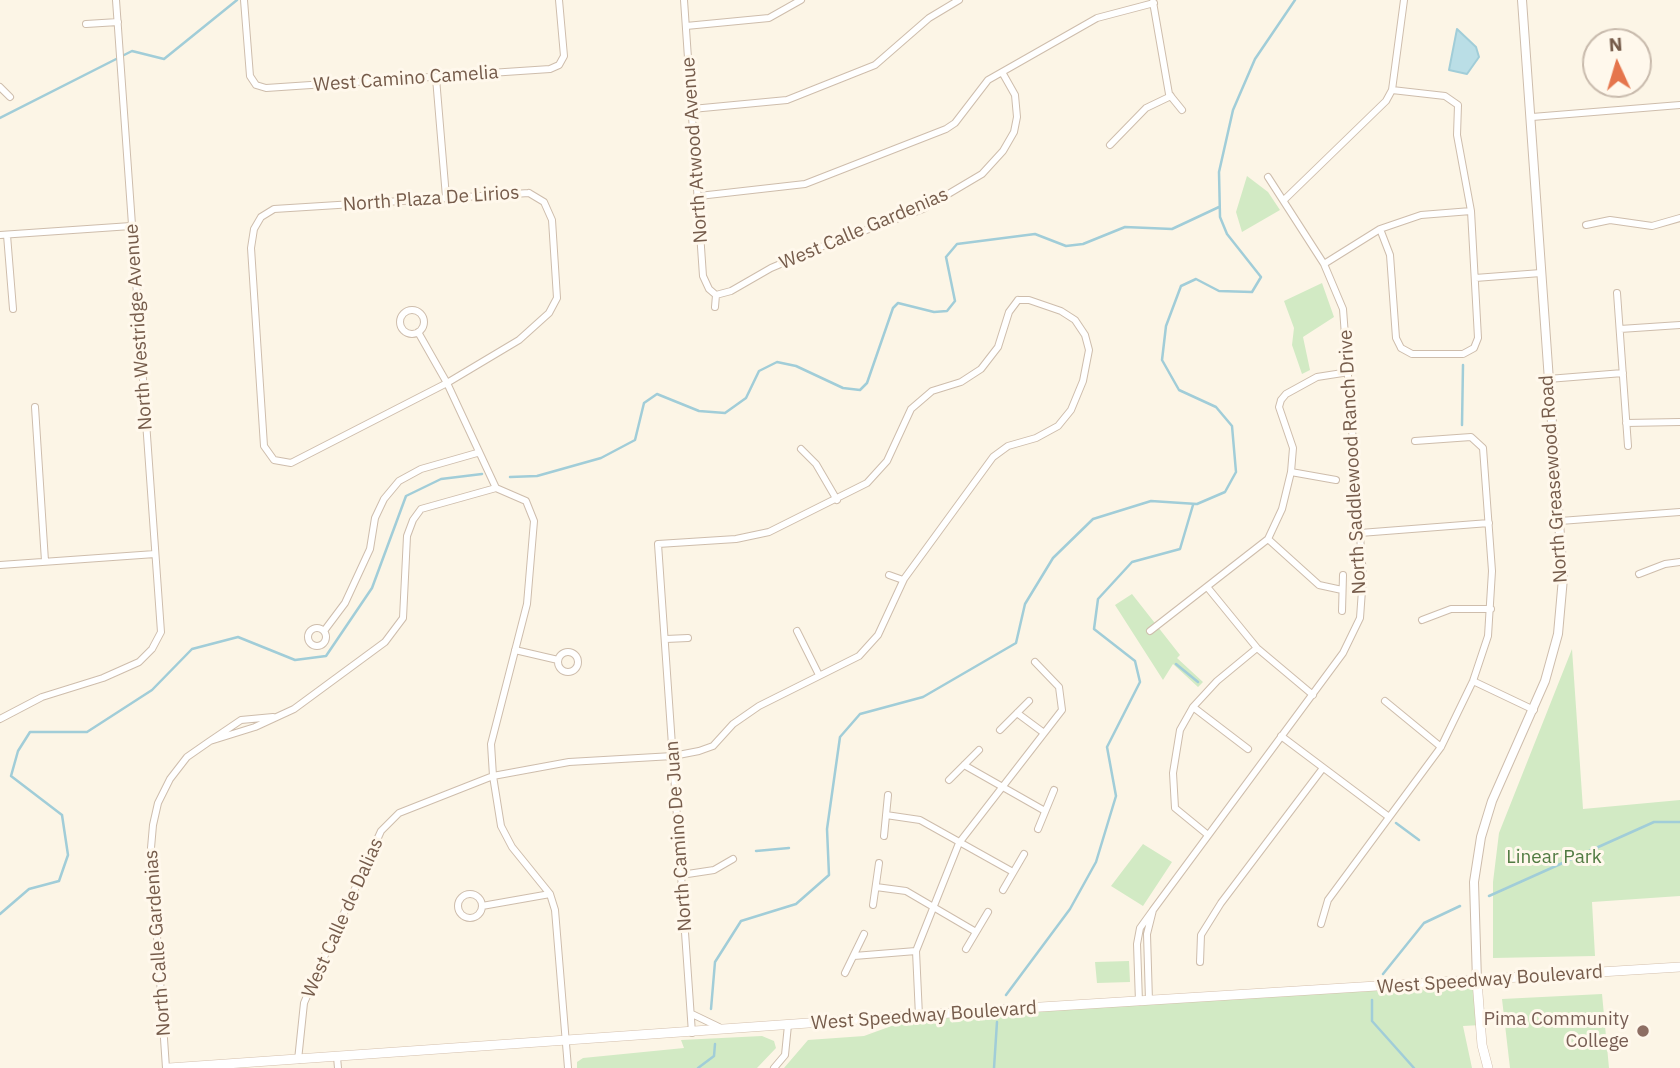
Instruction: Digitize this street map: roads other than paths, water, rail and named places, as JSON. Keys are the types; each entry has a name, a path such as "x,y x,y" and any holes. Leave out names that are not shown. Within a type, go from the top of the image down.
{"main road":[{"name":"West Speedway Boulevard","path":"168,1068 1680,967"},
{"name":"North Greasewood Road","path":"1476,982 1482,1045 1488,1068"}],"street":[{"name":"North Westridge Avenue","path":"0,719 42,696 103,678 139,662 152,649 160,632 116,0"},
{"name":"West Camino Camelia","path":"244,0 249,71 253,86 266,88 544,71 561,65 564,56 559,0"},
{"name":"North Atwood Avenue","path":"684,0 703,276 709,289 716,295"},
{"path":"686,26 769,18 801,0"},
{"path":"692,109 787,100 875,65 929,18 959,0"},
{"path":"1285,199 1386,101 1392,90 1404,0"},
{"name":"North Greasewood Road","path":"1476,982 1474,882 1481,836 1500,782 1534,710 1558,634 1563,578 1522,0"},
{"path":"699,197 805,184 904,146 955,123 979,87 1002,72 1097,18 1153,2 1171,96 1182,110"},
{"path":"86,24 118,22"},
{"name":"West Calle Gardenias","path":"716,295 818,248 923,209 982,174 1003,151 1014,132 1017,117 1015,95 1002,72"},
{"path":"436,78 446,197"},
{"path":"0,86 10,97"},
{"path":"1380,229 1390,255 1399,350 1412,354 1462,354 1475,350 1478,338 1471,211 1457,135 1460,112 1457,100 1392,90"},
{"path":"1110,145 1146,108 1171,96"},
{"path":"1532,117 1680,104"},
{"name":"North Saddlewood Ranch Drive","path":"1144,1001 1147,934 1153,910 1343,653 1360,618 1363,576 1343,309 1324,264 1285,199 1268,177"},
{"name":"North Plaza De Lirios","path":"529,193 544,202 552,220 557,298 549,313 519,340 447,383 291,463 274,460 264,446 251,248 254,229 261,217 274,209 446,197 529,193"},
{"path":"1324,264 1380,229 1420,215 1471,211"},
{"path":"1586,225 1610,220 1652,226 1680,218"},
{"path":"13,309 4,235 131,226"},
{"path":"1475,278 1541,272"},
{"path":"1617,293 1628,446"},
{"path":"715,307 716,295"},
{"path":"673,756 713,746 747,713 859,656 878,635 903,580 993,457 1008,446 1036,438 1058,426 1071,410 1083,381 1089,350 1075,320 1051,307 1017,298 1009,312 998,347 981,369 961,382 932,391 911,409 887,461 867,483 837,500 816,464 801,449"},
{"path":"1620,329 1680,325"},
{"path":"418,332 447,383 477,453 496,488 526,502 534,521 527,604 491,744 501,826 512,847 550,894 555,910 568,1068"},
{"path":"1150,631 1268,539 1282,509 1291,472 1293,448 1277,399 1317,377 1349,372"},
{"path":"1548,379 1623,373"},
{"path":"35,407 46,561"},
{"path":"1626,423 1680,422"},
{"path":"1321,924 1328,900 1441,747 1473,681 1488,636 1491,609 1489,523 1484,452 1480,439 1467,437 1415,441"},
{"path":"324,631 345,603 370,549 375,518 384,499 399,481 421,469 477,453"},
{"path":"1291,472 1336,480"},
{"name":"North Calle Gardenias","path":"168,1068 150,848 158,803 170,779 187,757 241,720 273,717 315,695 385,642 403,618 407,536 421,509 496,488"},
{"name":"North Camino De Juan","path":"692,1033 658,544 736,539 768,533 837,500"},
{"path":"1560,521 1680,512"},
{"path":"1360,533 1489,523"},
{"path":"1268,539 1319,585 1342,590"},
{"path":"0,565 155,554"},
{"path":"1639,574 1665,564 1680,562"},
{"path":"889,575 903,580"},
{"path":"1342,611 1343,575"},
{"path":"1208,588 1257,648 1313,695"},
{"path":"1422,620 1451,609 1491,609"},
{"path":"797,631 819,675"},
{"path":"666,639 688,638"},
{"path":"1208,835 1174,808 1173,773 1180,730 1193,706 1217,681 1257,648"},
{"path":"515,650 558,660"},
{"path":"919,1016 916,951 959,843 1062,710 1059,687 1035,662"},
{"path":"1473,681 1534,710"},
{"path":"1000,730 1029,701"},
{"path":"1385,701 1441,747"},
{"path":"1193,706 1248,749"},
{"path":"1017,713 1044,733"},
{"path":"1281,736 1389,817"},
{"path":"949,780 979,750"},
{"name":"West Calle de Dalias","path":"298,1060 304,1003 346,904 381,831 399,813 493,776 569,762 673,756"},
{"path":"964,765 1045,811"},
{"path":"1199,962 1201,935 1221,902 1323,768"},
{"path":"1038,829 1054,790"},
{"path":"884,836 888,795"},
{"path":"886,815 920,820 1013,872"},
{"path":"1003,890 1024,854"},
{"path":"681,874 714,870 733,859"},
{"path":"873,905 879,863"},
{"path":"876,887 906,891 976,932"},
{"path":"482,906 550,894"},
{"path":"966,949 988,912"},
{"path":"845,973 864,934"},
{"path":"854,956 916,951"},
{"path":"691,1013 697,1019 728,1030"},
{"path":"774,1068 785,1055 788,1025"},
{"path":"337,1057 338,1068"}],"water":[{"path":"1457,29 1476,47 1479,57 1467,74 1449,70"}],"waterway":[{"path":"0,118 132,51 164,59 237,0"},
{"path":"711,1009 715,962 741,921 796,904 829,875 827,829 840,737 860,714 923,697 1016,643 1025,604 1053,558 1093,519 1151,501 1197,504 1225,492 1236,472 1232,426 1216,407 1179,390 1162,360 1166,326 1181,286 1196,279 1219,291 1252,292 1261,277 1227,234 1220,217 1219,172 1233,110 1255,59 1295,0"},
{"path":"510,477 537,476 601,458 635,440 644,403 657,394 699,411 725,413 746,398 759,371 777,362 796,366 843,388 860,390 867,383 893,308 898,303 934,312 947,311 955,301 946,257 957,244 1035,234 1066,246 1083,244 1125,227 1172,229 1219,207"},
{"path":"1462,425 1463,365"},
{"path":"0,914 29,889 59,881 68,855 62,815 11,776 18,751 30,732 87,732 152,690 192,649 238,637 295,660 326,656 372,588 406,496 441,479 482,474"},
{"path":"1006,995 1070,909 1096,862 1116,796 1107,747 1140,682 1135,661 1094,629 1098,599 1132,562 1180,549 1193,505"},
{"path":"1176,664 1198,682"},
{"path":"1489,896 1654,822 1680,822"},
{"path":"1396,823 1419,840"},
{"path":"756,851 789,848"},
{"path":"1383,974 1424,923 1460,906"},
{"path":"1372,1000 1372,1021 1414,1068"},
{"path":"994,1068 997,1022"},
{"path":"698,1068 714,1056 715,1044"}],"place":[{"name":"Pima Community College","path":"1643,1031"}],"park label":[{"name":"Linear Park","path":"1554,858"}]}
